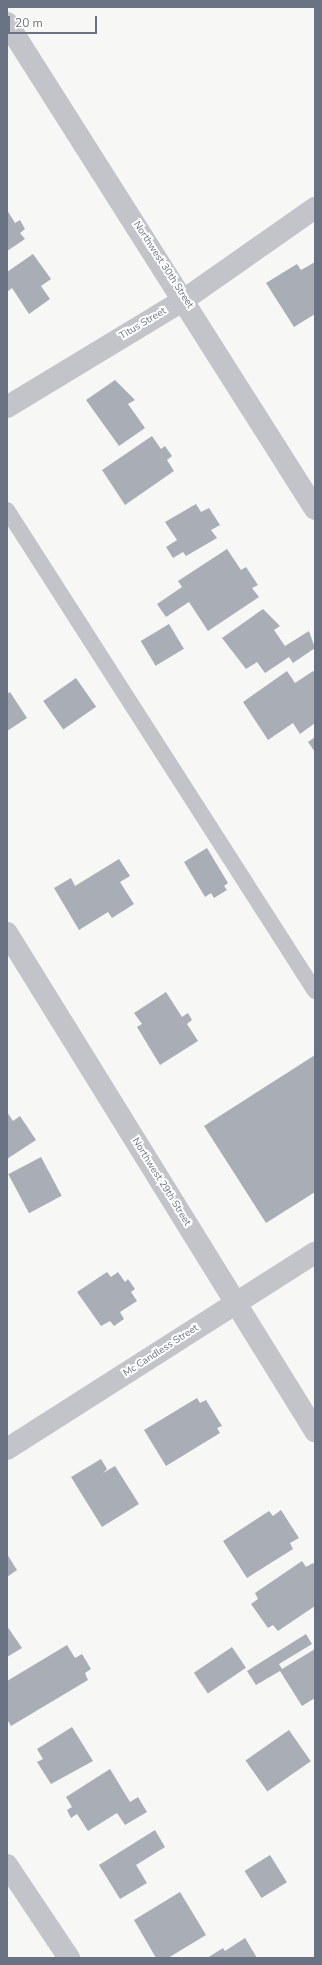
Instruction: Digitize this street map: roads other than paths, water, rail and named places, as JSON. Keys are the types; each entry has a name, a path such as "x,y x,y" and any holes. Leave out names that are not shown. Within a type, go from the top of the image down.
{"street":[{"name":"Northwest 30th Street","path":"7,23 185,299 315,509"},
{"name":"Titus Street","path":"7,407 185,299 315,208"},
{"name":"Northwest 29th Street","path":"7,933 315,1431"},
{"name":"Mc Candless Street","path":"7,1449 315,1253"},
{"path":"7,1865 69,1958"}],"lane":[{"path":"7,510 315,991"}]}
